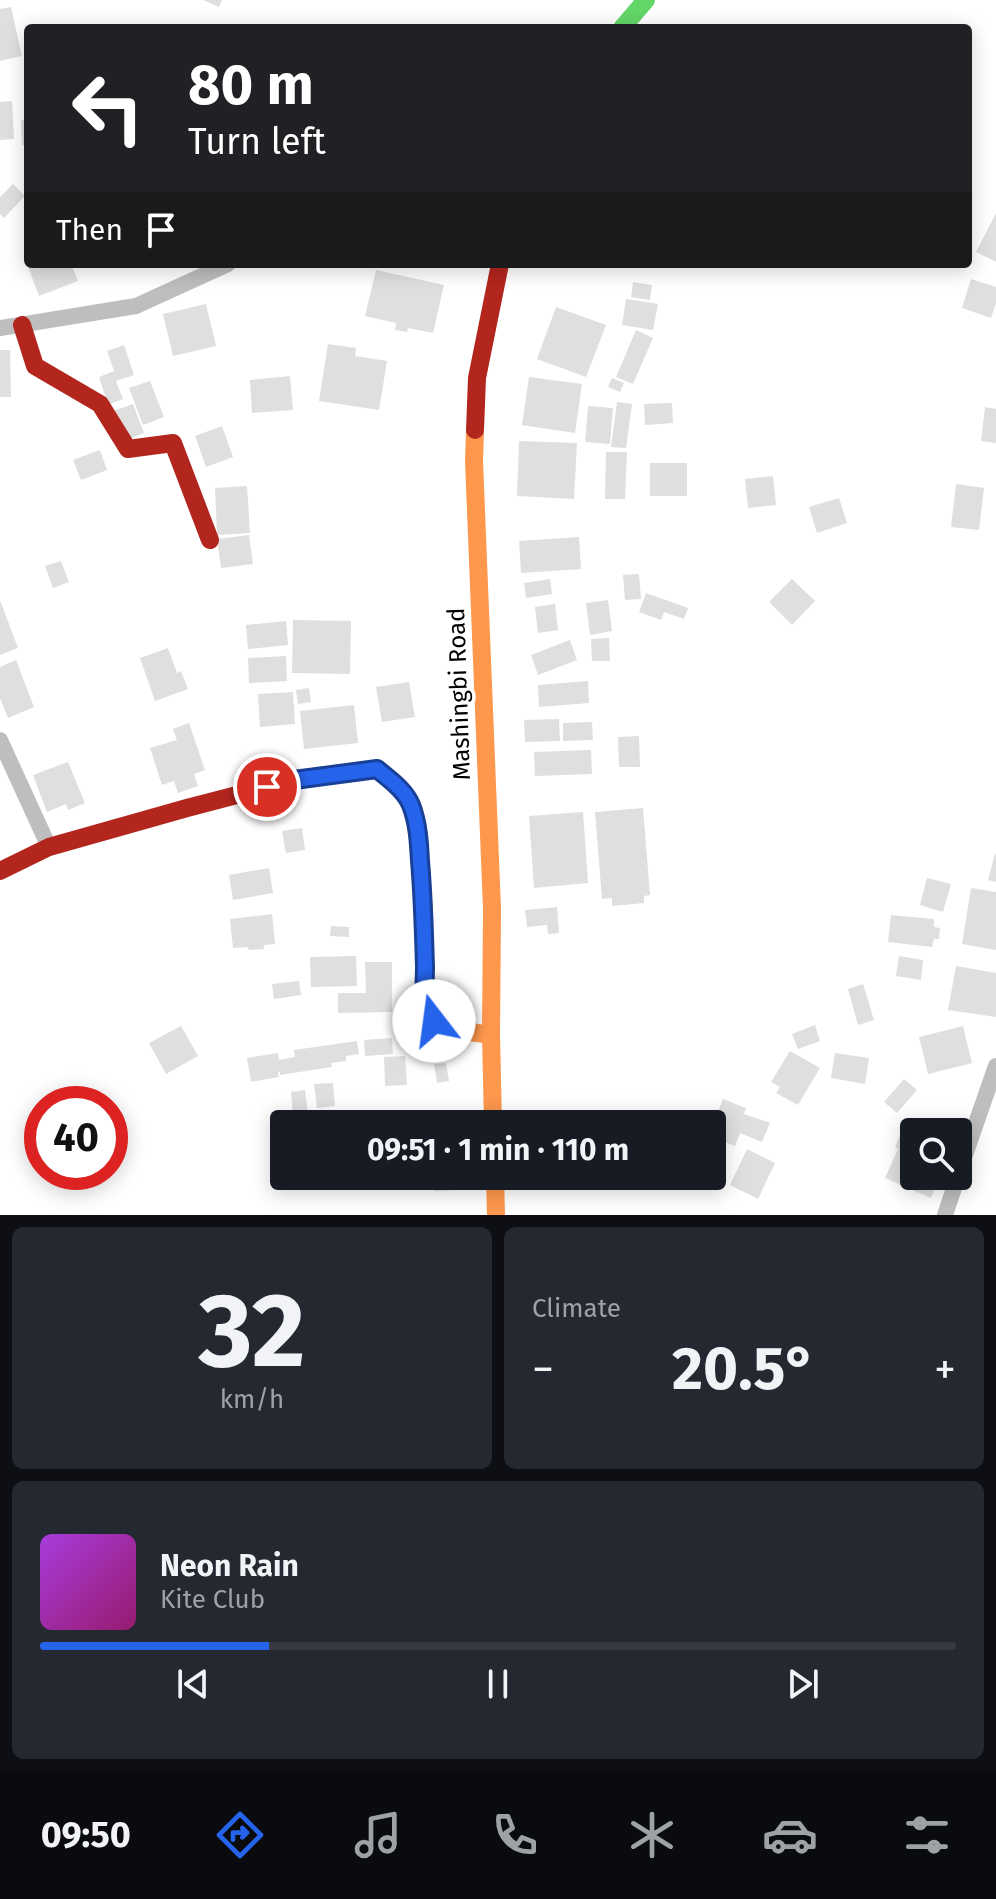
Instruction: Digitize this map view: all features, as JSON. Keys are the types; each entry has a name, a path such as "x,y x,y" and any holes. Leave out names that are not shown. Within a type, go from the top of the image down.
{"street":[{"path":"625,24 646,0"},
{"path":"0,328 136,306 219,268"},
{"name":"Mashingbi Road","path":"493,1110 492,909 474,461 477,378 499,268"},
{"path":"22,325 35,366 100,404 128,449 173,443 210,540"},
{"path":"0,740 49,847"},
{"path":"0,871 49,847 294,780 377,769 394,782 410,802 418,830 427,1011 434,1021 449,1029 491,1035"},
{"path":"972,1135 996,1066"},
{"path":"495,1190 496,1215"},
{"path":"945,1215 953,1190"}],"building":[{"path":"203,0 222,0 219,7"},
{"path":"11,7 22,56 0,61 0,9"},
{"path":"12,101 14,139 0,140 0,102"},
{"path":"21,120 24,120 24,145"},
{"path":"13,184 24,195 4,218 0,214 0,197"},
{"path":"996,213 996,262 976,252"},
{"path":"28,268 73,268 78,281 39,296"},
{"path":"376,270 444,285 433,333 408,328 407,332 395,330 396,323 365,316"},
{"path":"971,279 996,287 996,303 991,318 962,308"},
{"path":"633,282 652,285 650,300 631,297"},
{"path":"626,299 658,304 653,330 622,325"},
{"path":"206,304 216,346 173,356 163,314"},
{"path":"556,307 606,325 586,377 537,359"},
{"path":"636,330 653,338 633,384 616,377"},
{"path":"328,344 356,348 355,356 387,361 379,410 319,401"},
{"path":"124,345 134,375 116,381 123,399 108,405 99,377 114,371 107,351"},
{"path":"0,350 10,350 11,397 0,397"},
{"path":"290,376 293,410 252,413 250,380"},
{"path":"529,377 582,384 575,433 522,425"},
{"path":"612,378 624,383 620,392 608,387"},
{"path":"150,381 164,417 143,425 129,388"},
{"path":"617,402 632,404 626,448 611,447"},
{"path":"672,403 673,423 645,425 644,404"},
{"path":"133,404 144,433 124,441 113,411"},
{"path":"588,406 613,408 610,444 585,442"},
{"path":"985,407 996,409 996,443 981,441"},
{"path":"222,426 233,457 206,467 195,436"},
{"path":"519,441 577,443 574,499 517,496"},
{"path":"100,450 107,470 81,480 73,460"},
{"path":"606,452 627,452 625,499 605,499"},
{"path":"650,463 687,463 687,496 650,496"},
{"path":"773,476 776,505 748,508 745,479"},
{"path":"956,484 984,488 979,530 951,527"},
{"path":"247,486 250,533 217,535 215,488"},
{"path":"839,498 847,523 817,533 809,507"},
{"path":"249,535 253,564 221,568 217,539"},
{"path":"579,537 581,569 521,573 519,541"},
{"path":"61,561 69,582 53,588 45,566"},
{"path":"639,574 641,599 625,600 623,575"},
{"path":"550,579 552,594 526,598 524,583"},
{"path":"792,579 815,601 792,625 769,602"},
{"path":"646,593 688,608 684,619 664,612 661,620 639,612"},
{"path":"0,600 18,648 0,655"},
{"path":"608,600 612,631 590,635 586,603"},
{"path":"555,604 558,630 538,633 535,607"},
{"path":"293,620 351,621 350,674 292,673"},
{"path":"286,621 288,645 248,649 246,625"},
{"path":"609,638 610,661 592,661 591,639"},
{"path":"570,640 577,660 538,675 531,655"},
{"path":"168,648 177,673 181,671 188,689 155,701 140,658"},
{"path":"286,656 287,681 249,683 248,658"},
{"path":"16,660 34,707 8,718 0,698 0,667"},
{"path":"588,681 589,703 539,707 538,685"},
{"path":"409,682 415,717 382,722 376,687"},
{"path":"309,688 311,702 298,704 296,690"},
{"path":"293,692 295,724 260,727 258,694"},
{"path":"354,705 358,743 304,749 300,711"},
{"path":"559,719 560,741 525,742 524,720"},
{"path":"592,722 593,740 563,741 563,723"},
{"path":"189,723 205,770 194,774 198,786 178,793 174,781 162,785 150,748 177,740 173,729"},
{"path":"639,736 640,767 619,767 618,737"},
{"path":"591,750 592,774 535,776 534,752"},
{"path":"68,762 85,803 68,810 66,804 47,812 33,775"},
{"path":"643,808 650,895 644,896 644,903 612,906 612,898 602,899 595,812"},
{"path":"583,812 588,883 534,888 529,816"},
{"path":"302,828 305,850 286,853 282,831"},
{"path":"996,854 996,882 988,880"},
{"path":"269,868 273,893 233,900 229,875"},
{"path":"927,878 951,884 943,912 920,905"},
{"path":"971,888 996,892 996,950 962,944"},
{"path":"557,907 559,933 548,934 547,925 527,927 525,910"},
{"path":"272,914 275,944 264,945 264,949 233,948 230,919"},
{"path":"891,915 934,919 934,927 940,928 939,939 934,939 932,947 888,942"},
{"path":"331,926 349,927 349,937 330,936"},
{"path":"356,956 357,986 311,987 310,957"},
{"path":"899,956 923,960 921,980 896,976"},
{"path":"365,962 392,962 392,1012 338,1013 338,993 366,993"},
{"path":"956,966 996,973 996,1017 948,1010"},
{"path":"299,981 301,995 274,999 272,984"},
{"path":"863,984 874,1020 858,1025 848,989"},
{"path":"815,1025 820,1041 798,1049 792,1034"},
{"path":"181,1026 198,1056 166,1074 149,1043"},
{"path":"963,1026 972,1063 928,1074 919,1037"},
{"path":"392,1038 393,1054 365,1056 364,1040"},
{"path":"357,1041 359,1054 346,1056 346,1061 331,1063 332,1067 280,1075 278,1072 279,1077 251,1082 247,1058 278,1053 279,1060 295,1057 294,1050"},
{"path":"790,1051 820,1068 798,1105 776,1093 780,1087 771,1082"},
{"path":"835,1053 869,1058 865,1084 831,1078"},
{"path":"405,1056 407,1085 385,1086 384,1057"},
{"path":"446,1063 449,1081 437,1083 434,1064"},
{"path":"904,1079 917,1090 897,1113 884,1102"},
{"path":"333,1083 335,1106 317,1108 314,1084"},
{"path":"305,1090 308,1110 292,1110 291,1092"},
{"path":"723,1099 746,1108 744,1114 770,1123 762,1142 740,1133 735,1146 726,1142 726,1110 719,1110"},
{"path":"900,1136 900,1185 885,1178 898,1149 895,1147"},
{"path":"747,1149 775,1163 758,1199 730,1185"},
{"path":"913,1190 934,1190 931,1198"}],"traffic: fast":[{"path":"625,24 646,0"}],"traffic: slow":[{"path":"475,430 492,909 493,1110"},
{"path":"313,777 377,769 394,782 410,802 418,830 427,1011 434,1021 449,1029 491,1035"},
{"path":"495,1190 496,1215"}],"traffic: jam":[{"path":"475,430 477,378 499,268"},
{"path":"22,325 35,366 100,404 128,449 173,443 210,540"},
{"path":"0,871 49,847 313,777"}],"route":[{"path":"267,787 294,780 377,769 394,782 410,802 418,830 424,911 425,996 427,1011 434,1021"}]}
